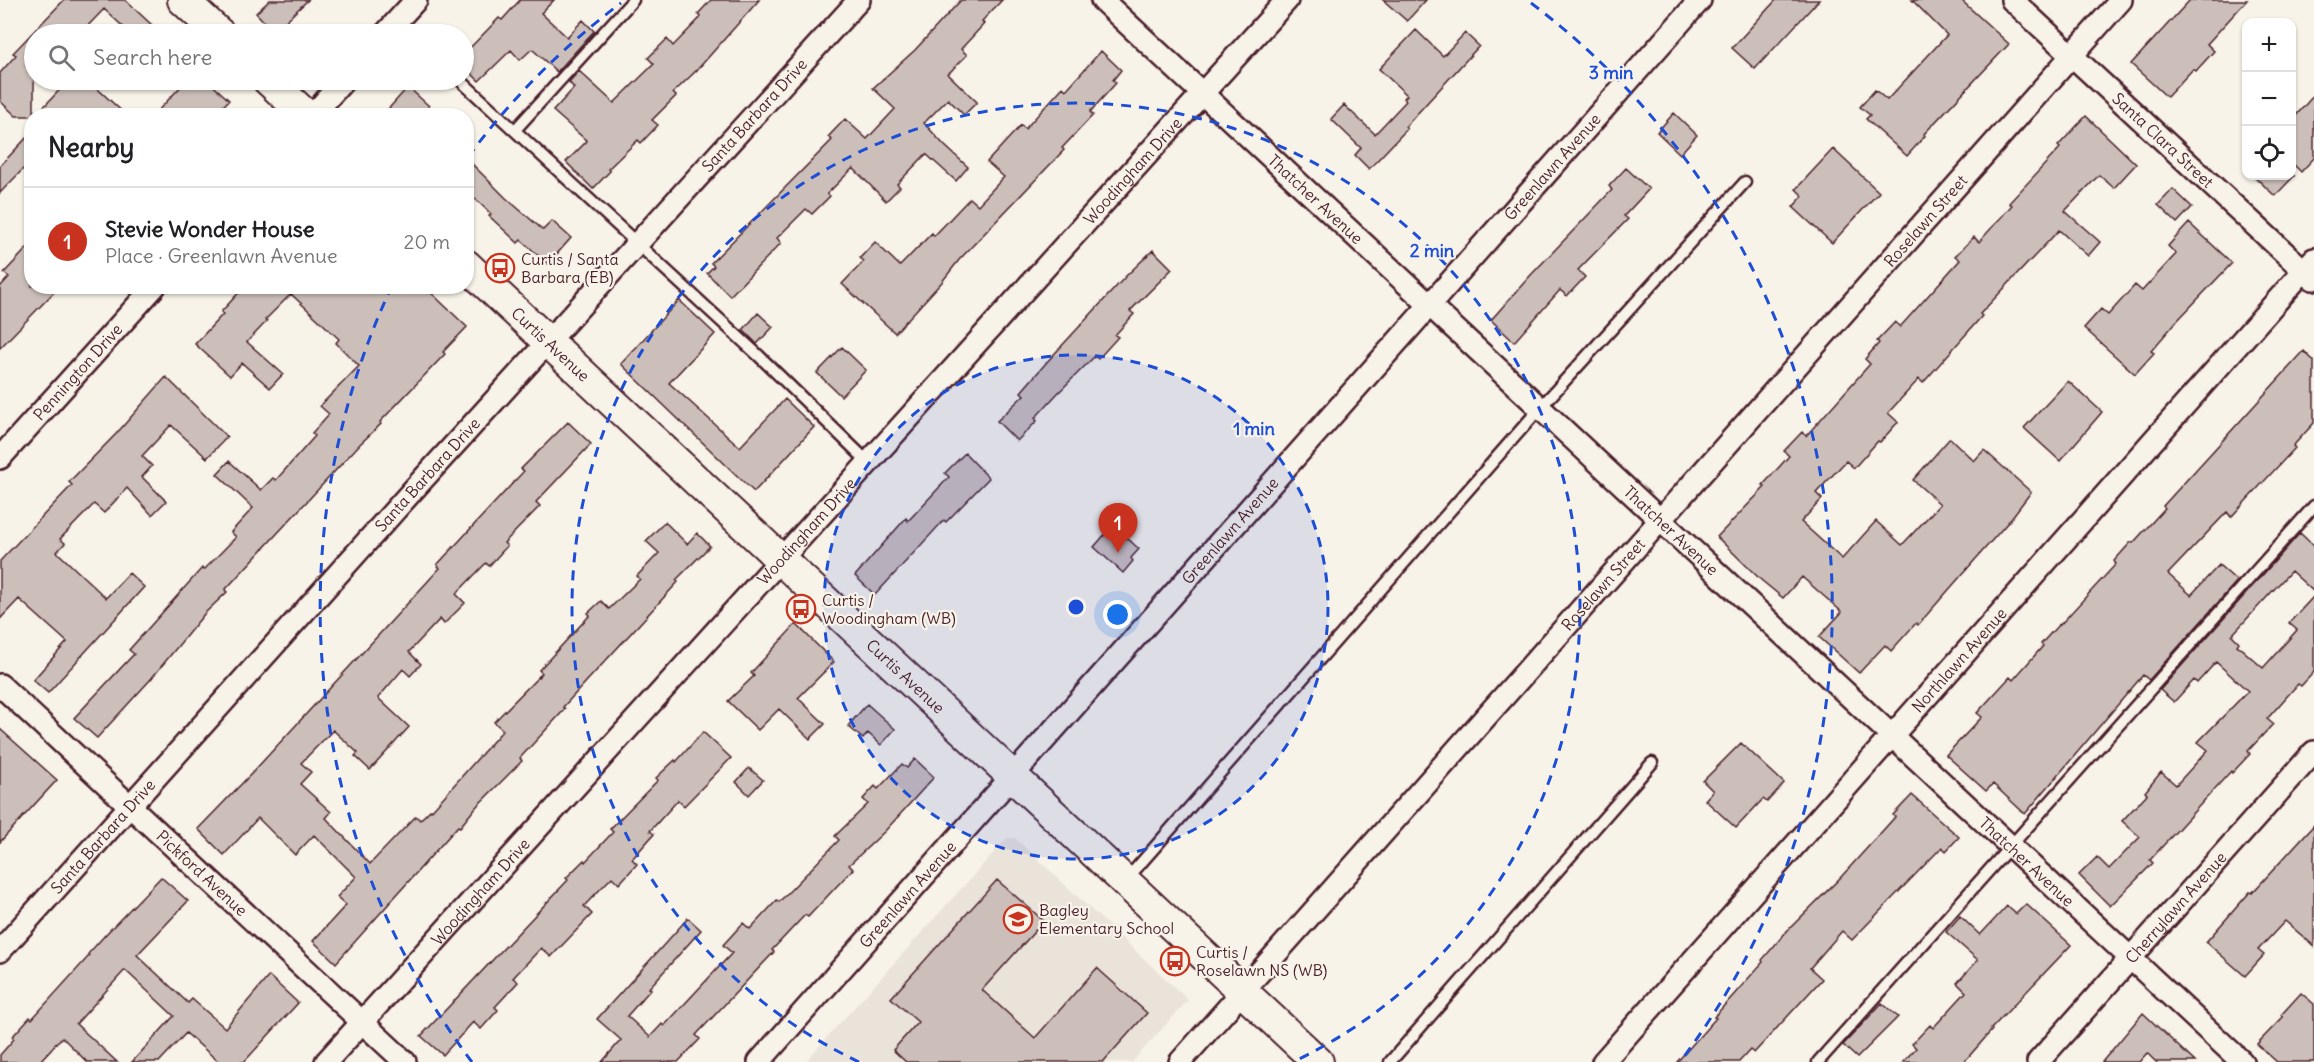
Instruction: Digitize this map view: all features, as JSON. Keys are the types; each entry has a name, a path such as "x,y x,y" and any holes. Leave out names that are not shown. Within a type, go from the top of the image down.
{"street":[{"path":"183,0 209,24"},
{"path":"402,24 416,0"},
{"name":"Santa Barbara Drive","path":"0,951 859,0"},
{"name":"Thatcher Avenue","path":"1102,0 2242,1062"},
{"name":"Woodingham Drive","path":"326,1062 1287,0"},
{"name":"Greenlawn Avenue","path":"759,1062 1700,0"},
{"name":"Santa Clara Street","path":"2012,0 2311,270"},
{"name":"Roselawn Street","path":"1180,1062 2121,0"},
{"path":"279,90 298,108"},
{"path":"319,108 335,90"},
{"name":"Northlawn Avenue","path":"1603,1062 2311,270"},
{"name":"Curtis Avenue","path":"474,272 1318,1062"},
{"name":"Pennington Drive","path":"0,458 148,294"},
{"name":"Pickford Avenue","path":"0,685 405,1062"},
{"name":"Cherrylawn Avenue","path":"2038,1062 2314,752"}],"lane":[{"path":"515,130 633,0"},
{"path":"471,90 749,347 869,463"},
{"path":"1125,881 1540,408 1744,182"},
{"path":"1818,1062 2314,506"},
{"path":"1390,1062 1652,763"}],"shaded area":[{"name":"Bagley Elementary School","path":"1007,838 1015,838 1188,1000 1132,1062 805,1062"}],"building":[{"path":"64,0 125,0 151,24 120,24 104,9 90,24 41,24"},
{"path":"270,0 308,0 282,24 266,24 256,13"},
{"path":"520,0 554,0 541,13 567,37 583,20 594,31 557,72 532,49 520,60 511,50 479,81 474,76 474,44 499,18 502,20"},
{"path":"711,0 759,0 697,70 673,93 676,96 652,120 658,125 641,143 638,140 608,169 610,171 593,189 566,162 587,141 553,111 574,88 569,82 579,71 614,103 654,64 648,58 667,39 673,46 701,17 698,14"},
{"path":"961,0 1002,0 982,21 984,24 961,49 967,55 948,74 977,102 964,115 948,99 924,123 968,167 956,181 926,154 897,184 900,187 886,201 853,168 827,194 830,196 812,214 806,209 777,238 781,243 730,296 707,273 714,266 711,263 832,140 828,137 845,119 867,139 895,109 873,88 915,50"},
{"path":"1383,0 1426,0 1407,21"},
{"path":"1776,0 1819,0 1755,69 1732,48"},
{"path":"1912,0 1961,0 2009,44 1924,134 1925,136 1907,156 1866,119 1870,115 1860,107 1875,90 1887,100 1947,35"},
{"path":"2190,0 2247,0 2207,44 2214,51 2196,71 2193,69 2167,97 2131,64"},
{"path":"1416,30 1443,56 1465,33 1479,46 1369,169 1355,155 1361,148 1331,119 1344,105 1375,134 1406,101 1404,98 1407,95 1379,69"},
{"path":"24,42 24,90 34,90 34,108 24,108 24,116 16,116 0,101 0,73 16,55 13,53"},
{"path":"1101,51 1121,70 1113,80 1116,83 1090,112 1093,115 1062,148 1064,150 959,260 895,333 842,284 864,261 860,258 875,242 900,266 932,233 934,236 970,198 978,205 1004,177 987,162 1021,125 1025,129 1063,87 1066,90"},
{"path":"60,90 99,90 118,108 43,108"},
{"path":"178,90 218,90 229,100 222,108 161,108"},
{"path":"405,90 411,90 429,106 427,108 389,108"},
{"path":"2314,95 2314,158 2301,172 2296,167 2296,115"},
{"path":"1674,113 1697,135 1680,154 1657,132"},
{"path":"2086,116 2136,164 2114,188 2099,175 2065,211 2100,242 2088,256 2059,230 1980,314 1982,316 1923,383 1919,379 1888,413 1898,422 1880,442 1878,441 1854,468 1846,461 1816,493 1822,499 1801,522 1842,559 1876,521 1902,545 1940,504 1913,480 1950,438 1974,461 1984,450 2031,492 2009,521 1918,625 1916,623 1891,651 1885,645 1859,673 1819,637 1842,612 1802,577 1783,598 1717,537 1765,487 1763,485 1789,456 1784,451 1802,432 1806,436 1870,364 1865,359 1879,343 1877,341 1895,322 1900,327 1960,260 1955,256 1974,237 1979,242 2012,205 2009,203"},
{"path":"24,140 24,168 0,193 0,166"},
{"path":"1833,149 1879,192 1832,243 1793,207 1803,196 1796,189"},
{"path":"474,166 543,230 552,221 571,238 548,264 521,240 518,243 489,216 491,214 474,198"},
{"path":"1626,168 1649,189 1624,216 1628,219 1578,270 1585,277 1567,296 1560,290 1514,342 1491,320 1612,190 1609,186"},
{"path":"2258,180 2290,180 2275,196"},
{"path":"2173,189 2192,207 2177,223 2158,205"},
{"path":"2189,223 2232,263 2176,322 2151,351 2154,353 2135,374 2084,328 2101,309 2108,315 2135,285 2142,291 2176,254 2168,246"},
{"path":"1153,250 1172,269 1130,311 1134,314 1115,335 1118,337 1098,359 1095,356 1056,395 1035,418 1037,421 1017,441 997,421 1024,395 1021,392 1046,363"},
{"path":"24,252 24,294 52,294 0,348 0,287 9,277 4,273"},
{"path":"238,294 291,294 247,342 283,374 270,388 242,363 230,376 195,344 223,314 221,312"},
{"path":"291,294 432,294 467,327 443,352 445,354 380,422 381,424 225,590 227,592 205,613 151,679 97,738 74,718 134,654 129,650 202,568 204,570 236,537 231,532 253,508 217,474 229,461 261,490 273,478 276,480 315,436 312,433 329,414 320,406 359,366 336,343 339,339"},
{"path":"679,300 715,334 669,383 740,447 785,399 814,427 754,492 621,364"},
{"path":"758,313 773,327 757,344 743,330"},
{"path":"842,347 866,370 841,396 817,373"},
{"path":"2304,351 2314,361 2314,423 2293,446 2295,448 2231,517 2227,512 2168,574 2191,595 2219,565 2237,581 2149,680 2143,675 2025,814 1993,784 1986,791 1946,755 1982,717 1977,713 2010,677 2013,680 2043,646 2041,644 2116,564 2114,561 2165,508 2163,506"},
{"path":"166,377 227,437 207,458 171,425 142,456 152,466 142,477 166,501 152,515 127,488 104,513 94,504 60,539 65,543 57,552 106,598 129,573 144,587 48,693 33,680 67,642 19,599 0,619 0,561 72,485 69,482 117,433"},
{"path":"2068,381 2102,412 2060,461 2024,428"},
{"path":"568,422 591,444 536,502 540,506 504,543 507,546 489,566 486,563 456,594 465,603 444,624 440,619 409,652 421,664 410,676 403,669 378,698 409,727 370,770 355,756 358,753 333,730 301,763 311,772 300,784 331,812 326,818 370,864 416,816 420,820 431,811 503,730 494,722 542,673 539,670 590,615 588,613 601,601 609,609 640,579 637,576 659,553 646,541 665,522 687,544 697,533 710,546 676,580 678,582 563,707 565,709 520,758 522,761 476,807 460,827 458,826 336,963 313,941 346,905 337,897 356,877 314,835 295,855 258,818 224,855 198,829 440,568 437,565 524,471 521,469"},
{"path":"965,453 989,478 946,522 944,520 875,595 855,576 906,518 908,521 949,477 945,473"},
{"path":"1113,525 1139,549 1123,573 1094,547"},
{"path":"2300,533 2314,546 2314,592 2291,571 2232,635 2239,642 2237,645 2263,668 2297,630 2289,623 2314,596 2314,672 2301,686 2298,684 2267,719 2273,724 2248,751 2250,754 2232,773 2231,771 2150,860 2153,863 2110,906 2079,875 2097,857 2109,869 2140,837 2122,821 2147,794 2145,792 2161,772 2176,785 2208,750 2198,742 2248,691 2216,662 2197,683 2194,680 2174,702 2160,690"},
{"path":"796,624 834,662 798,698 825,724 810,739 779,709 758,730 728,701 754,676 751,673"},
{"path":"867,704 895,729 881,745 868,733 863,739 848,726"},
{"path":"0,729 57,780 0,842"},
{"path":"703,732 731,758 684,806 678,800 650,831 654,834 632,859 637,864 619,884 612,877 584,906 592,914 551,957 541,948 513,978 518,982 495,1007 498,1010 481,1029 473,1022 443,1055 421,1036 568,880 566,878 584,860 585,862 613,832 610,829 658,780 656,778 675,760 676,762"},
{"path":"1741,743 1784,783 1767,802 1763,799 1736,828 1705,800 1713,791 1703,781"},
{"path":"915,759 934,777 885,831 849,865 853,869 808,917 805,915 772,950 774,952 696,1035 700,1039 678,1062 602,1062 621,1040 597,1019 688,918 701,930 627,1016 650,1037 662,1024 664,1026 732,953 723,945 743,923 750,929 777,900 779,902 839,840 835,836 868,804 863,799 875,786 878,789 902,764 907,768"},
{"path":"749,768 763,780 749,795 736,782"},
{"path":"1912,795 1959,837 1946,851 1942,847 1852,940 1842,931 1810,968 1822,979 1754,1053 1750,1050 1739,1062 1677,1062 1786,932 1841,877"},
{"path":"2314,825 2314,946 2285,921 2258,950 2264,955 2245,976 2206,942"},
{"path":"161,877 188,901 137,955 188,1003 192,999 225,1028 269,976 298,1003 244,1062 219,1062 186,1033 159,1062 132,1062 174,1016 125,970 76,1024 117,1062 87,1062 62,1037 39,1062 0,1062 0,1055 14,1039 12,1037 30,1017 32,1019 106,934"},
{"path":"997,880 1044,921 982,990 1035,1038 1097,968 1147,1013 1103,1062 906,1062 893,1050 918,1022 891,998"},
{"path":"2026,904 2071,945 1991,1029 1964,1062 1903,1062 1916,1048 1912,1044 1930,1025 1933,1028 1966,992 1957,983 1978,960 1946,932 1960,916 1980,935 2007,906 2016,914"},
{"path":"2301,993 2314,1004 2314,1062 2277,1062 2257,1044 2283,1017 2281,1015"},
{"path":"1882,1003 1898,1017 1857,1058 1843,1045"},
{"path":"2143,1013 2195,1062 2156,1062 2147,1053 2139,1062 2102,1062"}],"place":[{"name":"Curtis / Santa Barbara (EB)","path":"500,268"},
{"name":"Stevie Wonder House","path":"1118,553"},
{"name":"Curtis / Woodingham (WB)","path":"801,609"},
{"name":"Bagley Elementary School","path":"1018,919"},
{"name":"Curtis / Roselawn NS (WB)","path":"1175,961"}]}
